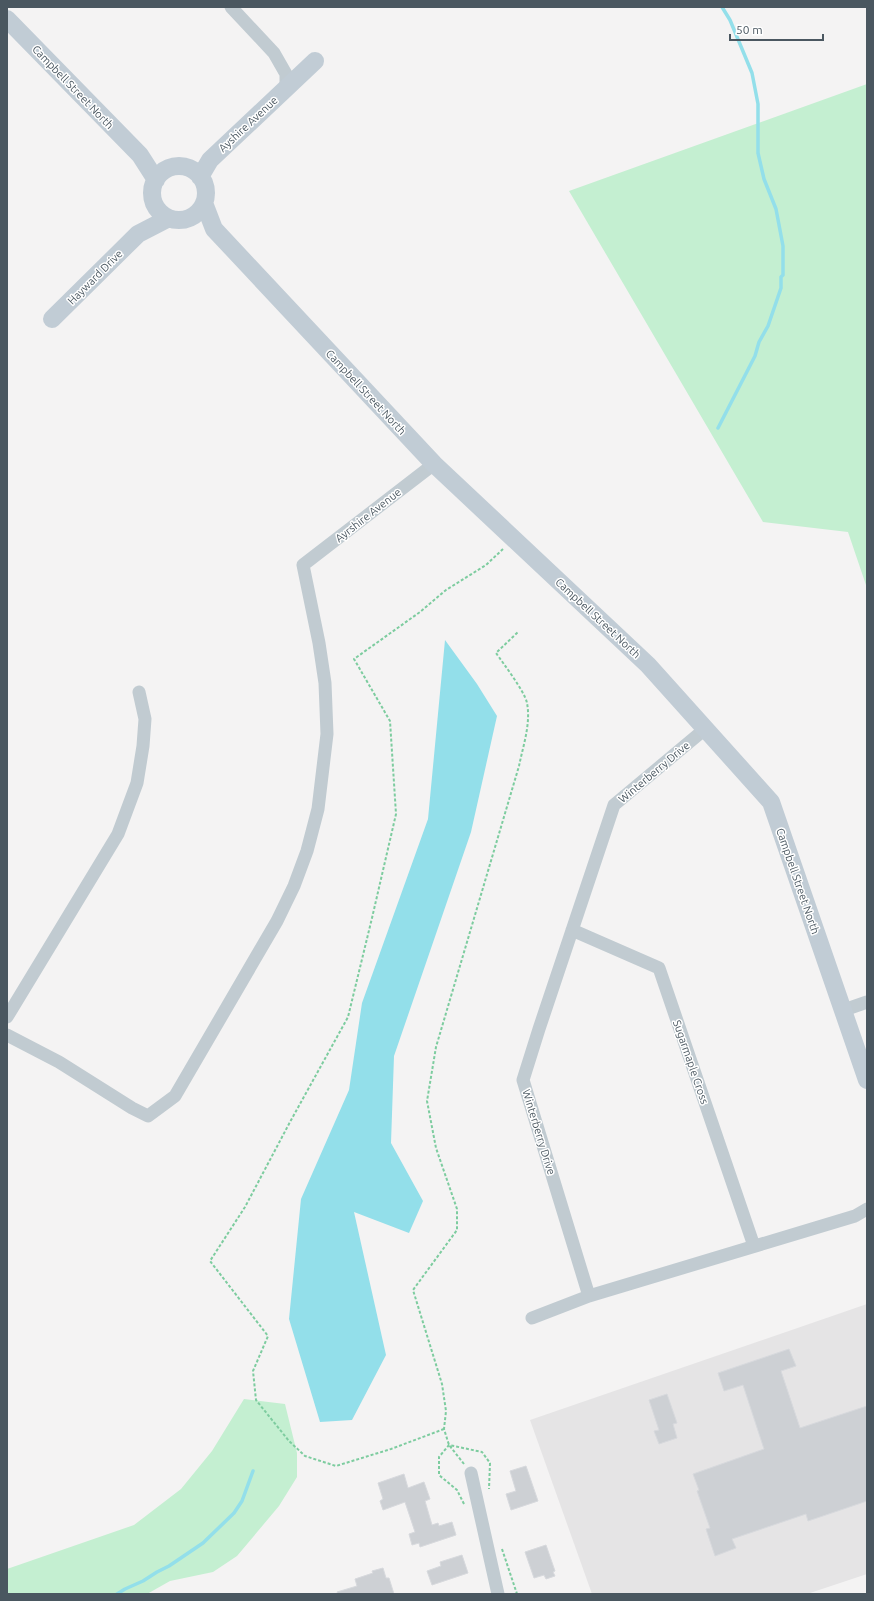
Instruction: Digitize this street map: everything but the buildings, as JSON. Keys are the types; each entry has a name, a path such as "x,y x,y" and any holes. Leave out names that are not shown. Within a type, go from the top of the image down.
{"street":[{"name":"Ayshire Avenue","path":"231,7 274,53 286,74 286,87"},
{"name":"Campbell Street North","path":"7,19 140,155 156,180"},
{"path":"279,62 292,67 311,64"},
{"name":"Ayshire Avenue","path":"193,172 210,160 311,64"},
{"name":"Campbell Street North","path":"140,155 169,168"},
{"path":"174,167 193,172 204,181 206,189 204,203 198,213 188,219 182,220 169,218 157,210 153,202 152,192 156,180 165,170 174,167"},
{"name":"Hayward Drive","path":"138,234 153,202"},
{"name":"Campbell Street North","path":"204,203 214,229 434,464 648,665 771,802 867,1080"},
{"name":"Hayward Drive","path":"52,319 138,234 169,218"},
{"name":"Campbell Street North","path":"188,219 214,229"},
{"name":"Ayrshire Avenue","path":"7,1035 59,1062 132,1108 148,1116 176,1096 278,921 294,886 307,851 318,809 326,734 325,683 319,643 303,565 434,464"},
{"path":"7,1017 118,834 137,783 143,746 145,719 139,692"},
{"name":"Winterberry Drive","path":"589,1296 523,1080 614,805 705,729"},
{"name":"Sugarmaple Cross","path":"572,930 659,968 754,1246"},
{"path":"844,1010 867,1002"},
{"path":"532,1318 589,1296 855,1216 867,1209"},
{"path":"471,1473 498,1594"}],"path":[{"path":"444,1429 391,1449 336,1466 305,1456 289,1440 256,1400 253,1371 268,1336 210,1261 245,1207 348,1017 396,814 390,721 354,659 420,612 446,590 486,565 514,539"},
{"path":"471,1473 449,1445 444,1429 446,1411 442,1384 413,1290 457,1230 457,1209 436,1148 427,1101 436,1047 519,766 528,724 526,701 507,668 496,653 518,632"}],"shaded area":[{"path":"867,1304 867,1574 807,1594 592,1594 530,1420"}],"green space":[{"path":"867,84 867,588 848,532 763,522 569,191"},
{"path":"244,1399 285,1404 297,1453 297,1477 279,1506 237,1556 213,1572 170,1581 147,1594 7,1594 7,1569 134,1525 181,1489 212,1451"}],"water":[{"path":"445,640 477,684 497,716 471,832 394,1056 391,1143 423,1201 409,1233 354,1212 386,1355 352,1420 320,1422 289,1319 301,1199 349,1090 362,1003 428,819"}],"waterway":[{"path":"718,428 755,356 759,342 768,326 781,288 781,277 783,275 783,246 776,209 764,179 758,153 758,104 752,73 730,20 722,7"},
{"path":"117,1594 169,1566 203,1543 234,1513 242,1501 253,1471"}]}
